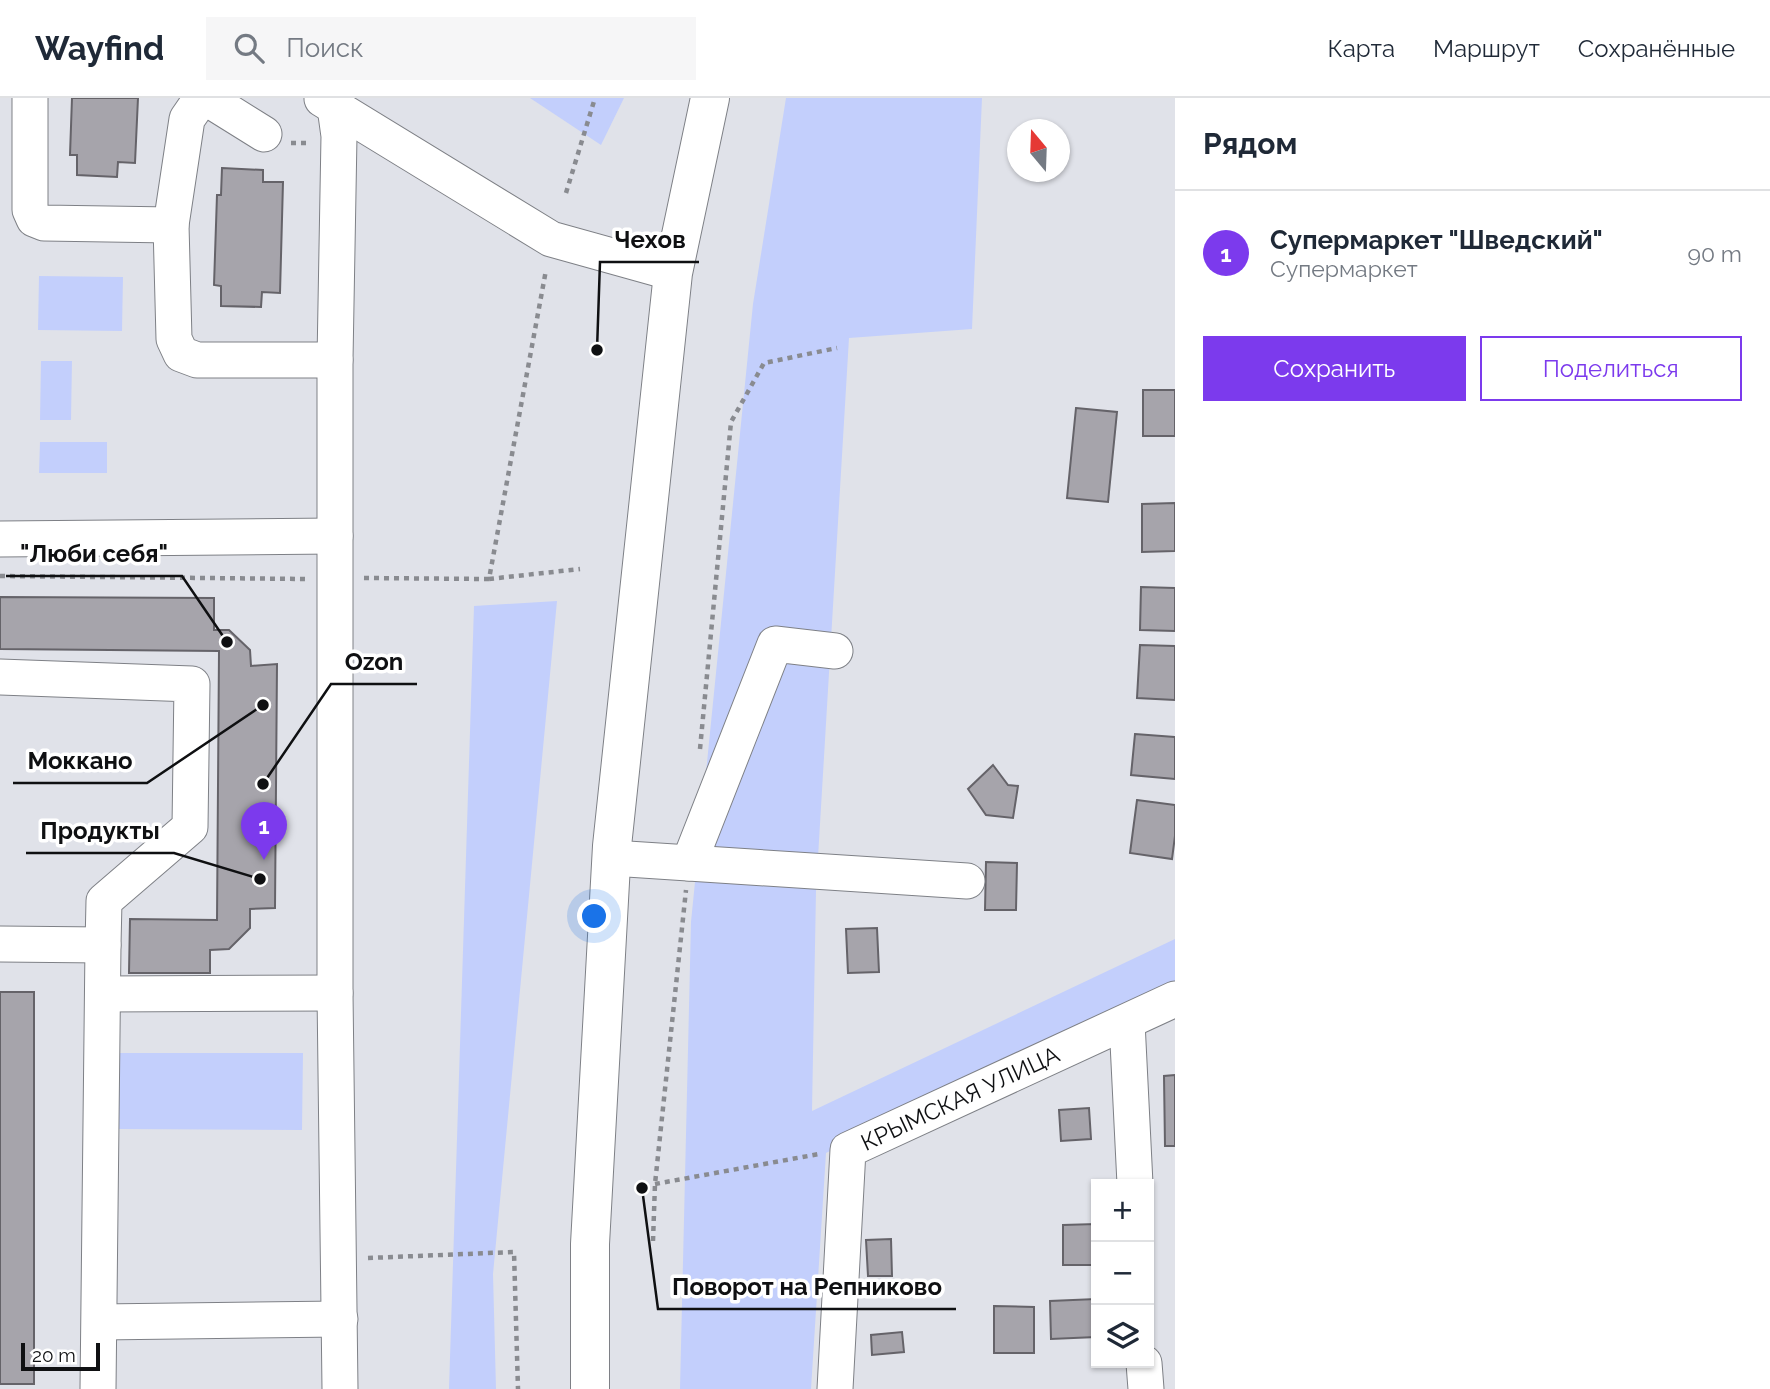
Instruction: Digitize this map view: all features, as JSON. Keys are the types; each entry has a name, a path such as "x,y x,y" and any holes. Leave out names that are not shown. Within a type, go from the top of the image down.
{"main road":[{"path":"590,1389 590,1244 612,858 673,273 710,98"}],"street":[{"path":"30,98 30,210 34,219 44,223 171,225"},
{"path":"264,134 211,101 198,103 187,119 171,225 174,339 181,354 197,360 335,360"},
{"path":"328,103 551,239 673,273"},
{"path":"328,103 339,136 335,536 322,578 335,993 340,1389"},
{"path":"0,539 335,536"},
{"path":"689,863 775,644 835,651"},
{"path":"0,677 192,684 190,827 104,901 98,1389"},
{"path":"612,858 967,881"},
{"path":"0,944 103,945"},
{"path":"104,994 335,993"},
{"name":"КРЫМСКАЯ УЛИЦА","path":"835,1389 848,1150 1175,999"},
{"path":"1127,1022 1135,1179"},
{"path":"100,1322 340,1319"},
{"path":"1144,1368 1146,1389"}],"path":[{"path":"566,193 595,98"},
{"path":"489,579 546,270"},
{"path":"699,753 731,422 764,363 837,348"},
{"path":"0,576 489,579 580,569"},
{"path":"653,1241 655,1184 689,863"},
{"path":"655,1184 848,1150"},
{"path":"339,1259 514,1252 518,1389"}],"shaded area":[{"path":"530,98 624,98 601,145"},
{"path":"786,98 982,98 972,329 849,338 816,891 812,1111 1175,939 1175,983 826,1153 811,1389 680,1389 691,922 753,304"},
{"path":"39,276 123,277 122,331 38,330"},
{"path":"41,361 72,361 71,420 40,420"},
{"path":"40,442 107,442 107,473 39,473"},
{"path":"557,601 493,1274 496,1389 449,1389 474,606"},
{"path":"119,1053 303,1053 302,1130 119,1129"}],"building":[{"path":"72,98 138,98 135,163 118,162 117,177 77,175 77,155 70,155"},
{"path":"222,168 263,170 263,182 283,182 280,293 262,292 261,307 221,306 221,286 214,285 217,195 221,195"},
{"path":"1143,390 1175,390 1175,436 1143,436"},
{"path":"1076,408 1117,412 1108,502 1067,498"},
{"path":"1175,503 1175,551 1142,552 1142,504"},
{"path":"1141,587 1175,588 1175,631 1140,630"},
{"path":"0,597 214,598 214,630 229,630 250,650 251,666 277,664 275,908 250,909 250,928 229,949 210,950 210,973 129,973 130,919 217,920 219,651 0,649"},
{"path":"1140,645 1175,646 1175,700 1137,698"},
{"path":"1135,734 1175,737 1175,779 1131,775"},
{"path":"993,765 1008,785 1018,786 1013,818 986,815 968,789"},
{"path":"1137,800 1175,805 1172,859 1130,853"},
{"path":"986,862 1017,863 1016,910 985,910"},
{"path":"877,928 879,972 848,973 846,929"},
{"path":"0,992 34,992 34,1384 0,1384"},
{"path":"1175,1075 1175,1146 1165,1146 1164,1076"},
{"path":"1089,1108 1091,1139 1061,1141 1059,1110"},
{"path":"1091,1224 1091,1265 1063,1265 1063,1225"},
{"path":"891,1239 892,1276 868,1276 866,1240"},
{"path":"1091,1299 1091,1337 1051,1339 1050,1301"},
{"path":"994,1306 1034,1307 1034,1353 994,1353"},
{"path":"902,1332 904,1352 872,1355 871,1335"}],"place":[{"name":"Чехов","path":"597,350"},
{"name":"\"Люби себя\"","path":"227,642"},
{"name":"Моккано","path":"263,705"},
{"name":"Ozon","path":"263,784"},
{"name":"Супермаркет \"Шведский\"","path":"264,860"},
{"name":"Продукты","path":"260,879"},
{"name":"Поворот на Репниково","path":"642,1188"}]}
